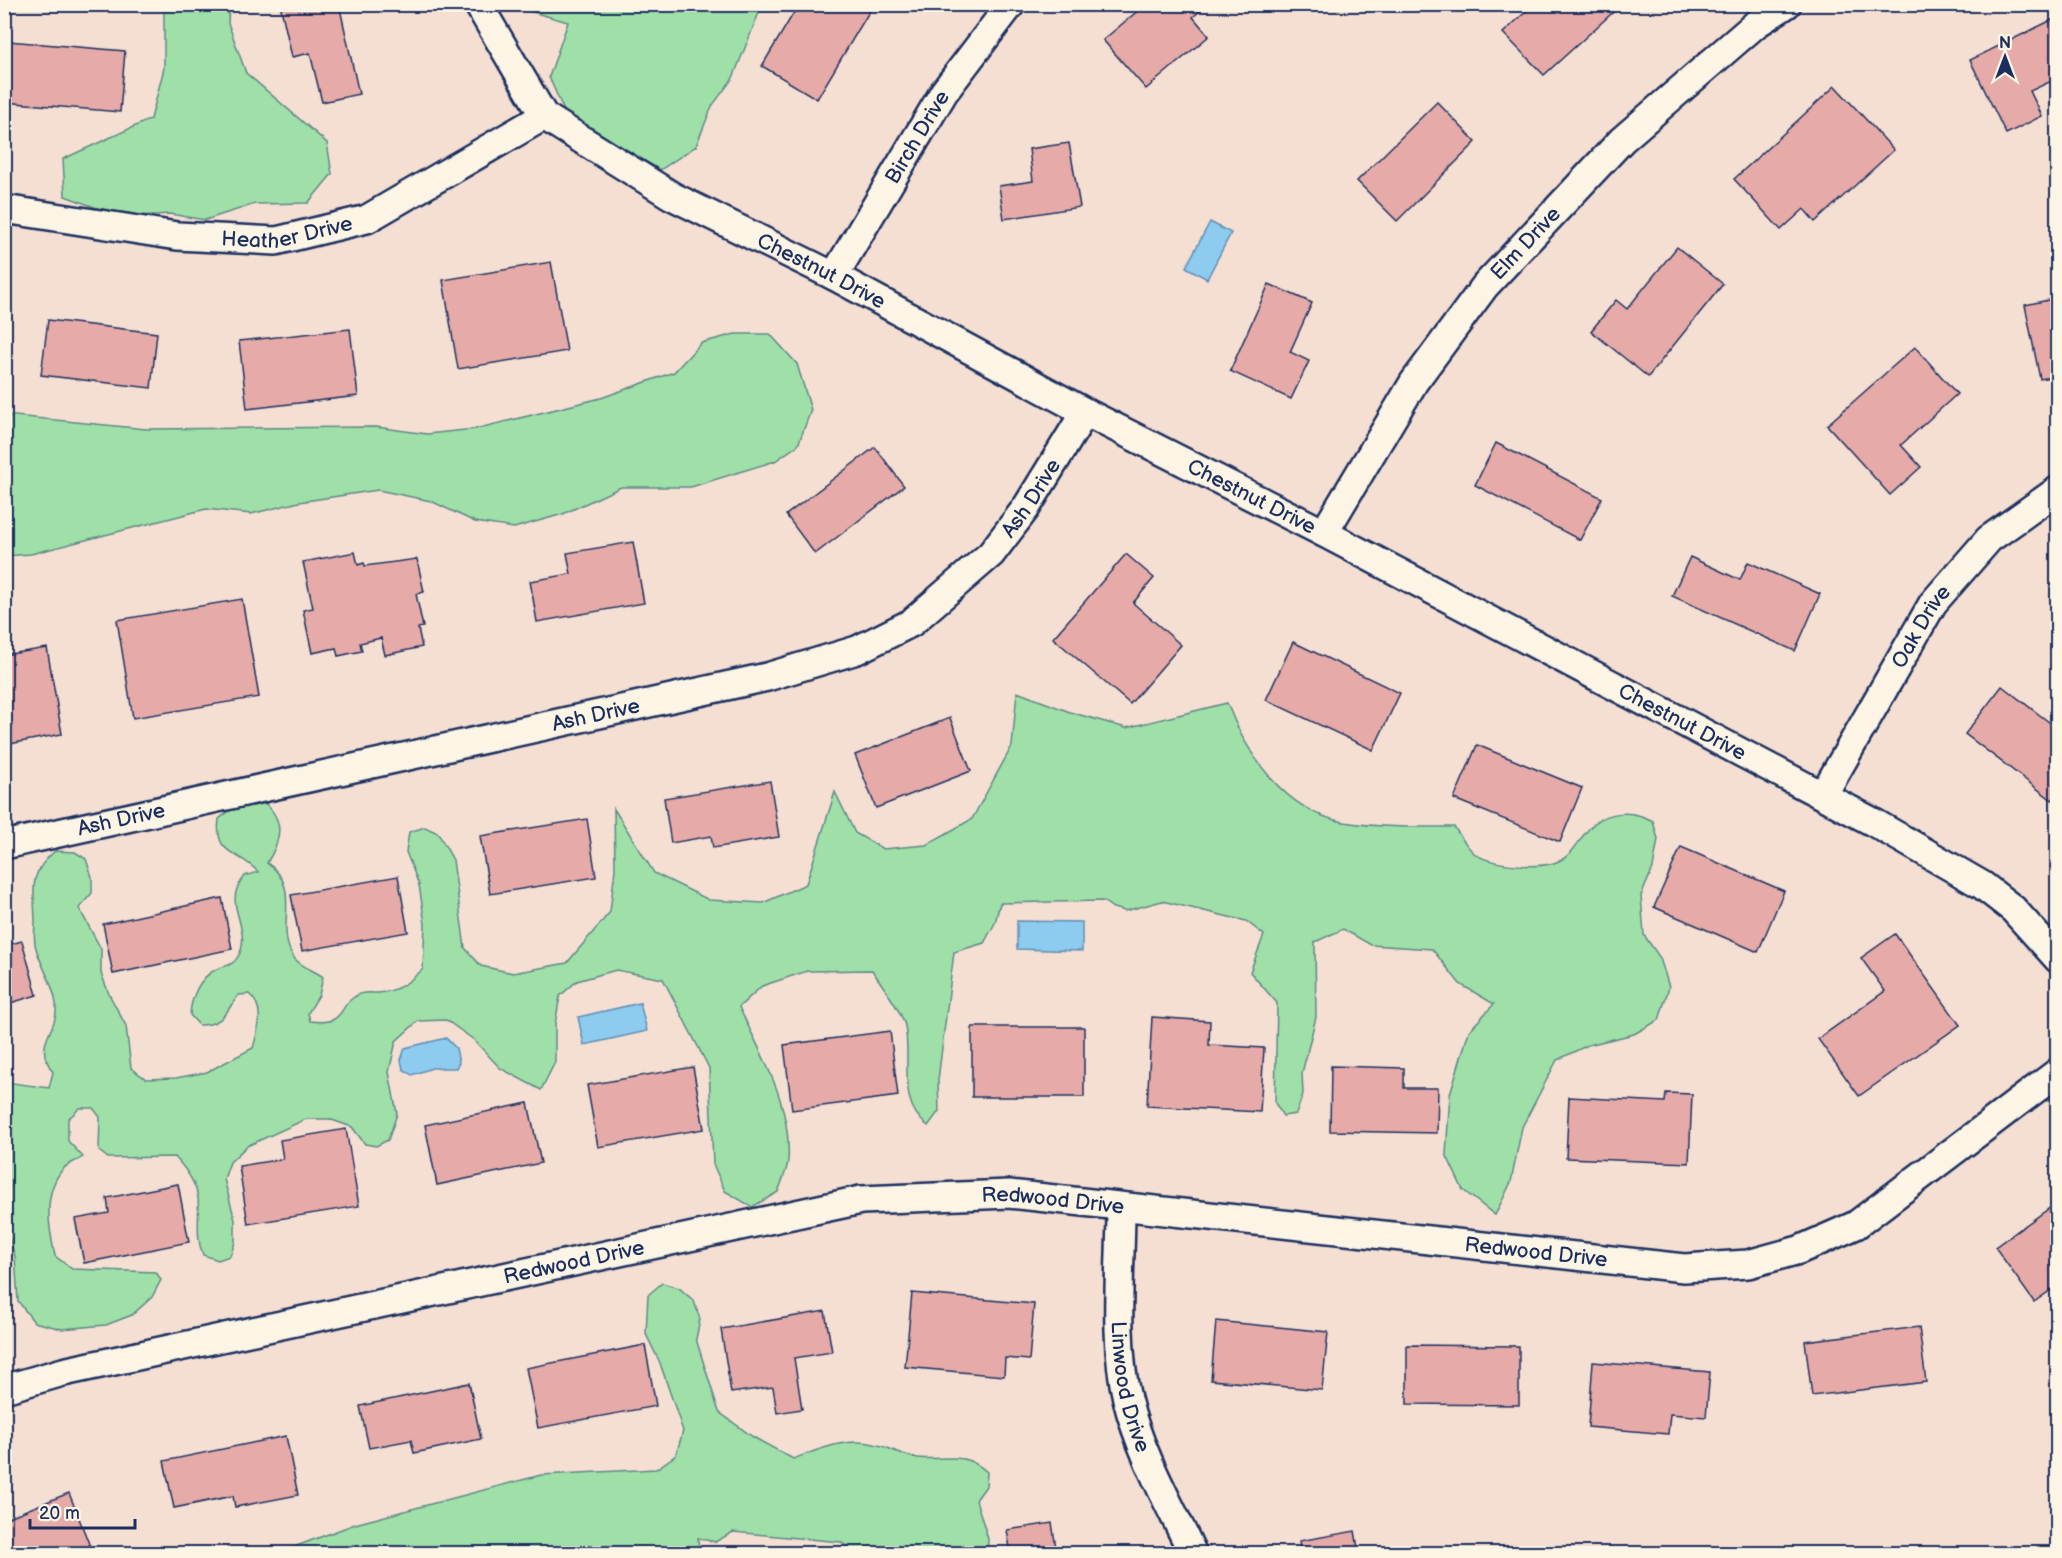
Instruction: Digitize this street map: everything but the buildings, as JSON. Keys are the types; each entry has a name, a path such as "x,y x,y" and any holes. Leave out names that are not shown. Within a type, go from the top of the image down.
{"street":[{"name":"Chestnut Drive","path":"478,4 544,116 672,196 834,276 1085,412 1324,533 1824,795 1982,885 2013,909 2058,959"},
{"name":"Birch Drive","path":"834,276 944,92 1011,4"},
{"name":"Elm Drive","path":"1324,533 1414,382 1485,286 1622,140 1756,24 1787,4"},
{"name":"Heather Drive","path":"4,209 177,236 276,241 367,219 544,116"},
{"name":"Ash Drive","path":"4,844 767,677 857,650 911,623 991,554 1026,508 1085,412"},
{"name":"Oak Drive","path":"1824,795 1933,603 1989,539 2058,490"},
{"name":"Redwood Drive","path":"4,1389 63,1372 861,1200 1009,1194 1684,1268 1748,1264 1799,1250 1856,1225 2058,1072"},
{"name":"Linwood Drive","path":"1121,1208 1121,1352 1127,1397 1140,1441 1193,1554"}],"green space":[{"path":"164,5 229,5 228,23 246,73 327,143 332,174 308,203 255,204 205,220 170,214 121,217 65,196 63,159 151,119 164,68"},
{"path":"507,5 762,5 733,78 712,106 696,146 660,170 565,113 549,77 568,22"},
{"path":"735,334 770,334 797,364 811,410 798,445 775,461 691,487 621,487 563,514 514,528 475,522 431,501 378,490 299,502 251,514 206,509 31,554 5,556 5,415 146,429 376,427 427,434 475,429 601,398 674,372 701,343"},
{"path":"1017,692 1070,712 1126,728 1227,703 1235,723 1257,761 1286,794 1304,807 1323,816 1357,824 1454,827 1474,853 1491,861 1528,866 1551,864 1564,858 1594,824 1610,815 1627,813 1653,821 1658,839 1653,868 1641,896 1644,935 1660,958 1669,987 1659,1020 1634,1034 1588,1045 1557,1060 1522,1127 1511,1182 1495,1215 1463,1190 1446,1154 1450,1094 1469,1031 1494,1004 1460,984 1432,949 1371,945 1343,929 1315,942 1316,1017 1302,1073 1303,1094 1296,1114 1283,1116 1275,1103 1277,1003 1250,972 1264,935 1246,921 1162,901 1125,911 1113,908 1103,901 1000,903 995,923 984,943 954,952 938,1080 939,1111 928,1126 918,1117 912,1106 907,1080 907,1039 903,1020 896,1005 872,970 807,971 762,986 739,1007 774,1081 788,1140 788,1161 778,1192 752,1207 725,1191 713,1164 709,1068 663,979 616,970 577,981 560,996 555,1024 555,1062 541,1090 500,1068 474,1040 446,1020 418,1021 396,1041 389,1072 397,1114 388,1140 376,1146 365,1144 352,1127 329,1119 306,1119 247,1146 230,1162 224,1179 235,1220 235,1242 230,1256 218,1260 203,1255 198,1234 197,1192 190,1176 175,1157 108,1158 99,1151 100,1117 93,1108 80,1108 68,1119 68,1141 83,1157 63,1169 56,1179 50,1200 49,1223 55,1256 72,1269 156,1272 161,1280 152,1297 132,1315 106,1325 62,1329 34,1322 18,1301 15,1256 5,1226 5,1082 49,1088 53,1072 47,1062 45,1045 54,1023 56,1004 53,989 35,945 34,882 40,867 55,851 75,852 86,859 92,877 92,893 79,908 101,949 101,973 126,1026 131,1068 146,1079 176,1078 207,1072 253,1048 257,1034 258,1006 249,994 239,995 224,1016 214,1023 199,1025 190,1015 194,995 205,977 234,961 242,947 242,930 236,907 236,892 245,876 258,872 224,847 220,840 219,819 236,806 260,799 278,821 276,845 267,863 278,873 284,884 286,935 289,948 298,962 323,977 319,995 308,1013 310,1021 323,1022 337,1017 352,998 360,994 385,992 398,988 423,969 425,924 419,885 406,852 409,832 425,827 438,833 453,860 465,948 481,966 513,973 567,963 610,912 615,869 614,809 654,873 709,900 763,903 806,884 835,792 855,833 883,849 926,845 972,819 1012,746"},
{"path":"662,1283 679,1288 694,1301 700,1319 696,1339 719,1412 753,1437 793,1459 835,1445 856,1442 878,1445 913,1457 954,1458 978,1465 987,1472 986,1486 976,1500 988,1539 987,1553 855,1553 841,1542 733,1532 715,1542 698,1538 699,1554 278,1553 355,1524 541,1475 656,1469 676,1455 683,1431 660,1363 646,1334 648,1295"}],"water":[{"path":"1210,222 1231,233 1207,279 1186,267"},
{"path":"1017,921 1082,922 1082,951 1017,949"},
{"path":"640,1003 647,1031 584,1045 578,1017"},
{"path":"446,1038 456,1048 459,1063 456,1068 432,1068 412,1075 403,1069 401,1060 405,1048"}]}
